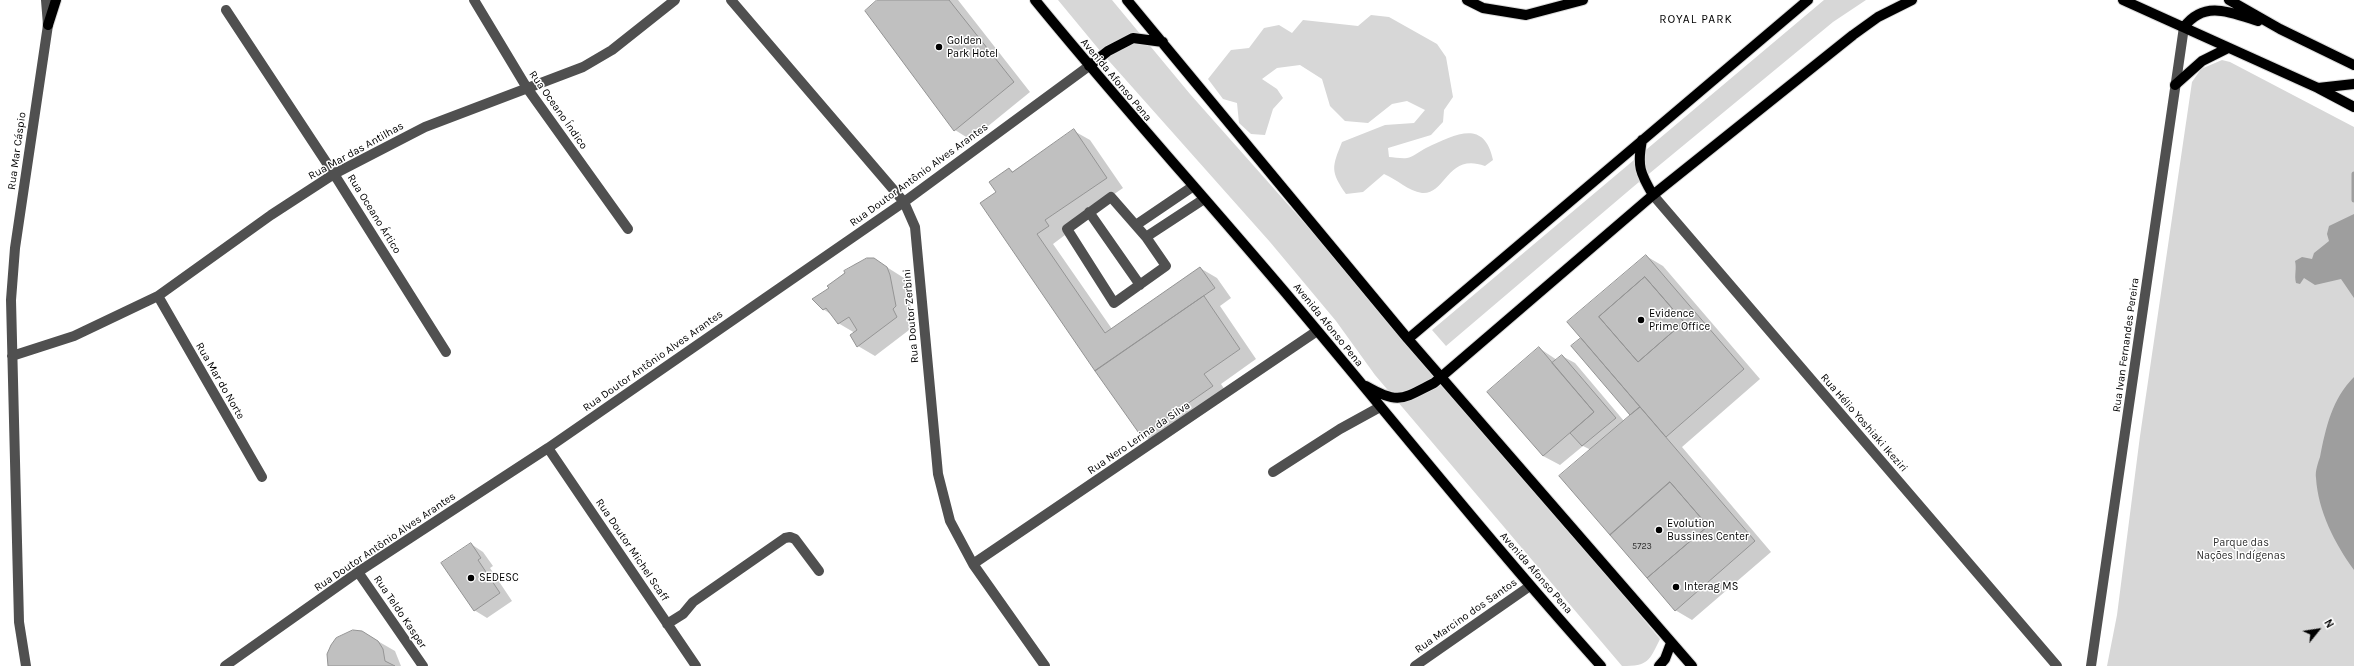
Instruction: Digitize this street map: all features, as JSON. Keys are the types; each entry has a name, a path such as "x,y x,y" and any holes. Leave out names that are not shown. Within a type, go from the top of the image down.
{"main road":[{"path":"48,25 56,0"},
{"name":"Avenida Afonso Pena","path":"1035,0 1192,187 1317,330 1530,586 1601,666"},
{"path":"1127,0 1408,339 1692,666"},
{"path":"1467,0 1483,8 1526,15 1583,0"},
{"path":"1408,339 1808,0"},
{"path":"1359,382 1384,396 1395,399 1405,398 1434,383 1653,195 1853,35 1878,17 1912,0"},
{"path":"2123,0 2318,88 2354,107"},
{"path":"2229,0 2280,29 2354,65"},
{"path":"2184,27 2191,17 2207,9 2222,11 2280,29"},
{"path":"1089,66 1108,51 1133,38 1163,42"},
{"path":"2176,85 2202,62 2228,48"},
{"path":"2318,88 2354,84"},
{"path":"1642,140 1639,166 1642,176 1653,195"},
{"path":"1659,666 1665,659 1671,643"}],"street":[{"name":"Rua Mar Cáspio","path":"26,666 19,622 11,300 15,248 48,25 46,0"},
{"name":"Rua Oceano Índico","path":"474,0 527,88 628,229"},
{"name":"Rua Mar das Antilhas","path":"12,356 74,336 158,296 271,215 334,174 425,126 583,67 612,50 675,0"},
{"name":"Rua Doutor Zerbini","path":"731,0 904,202 915,227 938,474 950,521 973,564 1045,666"},
{"name":"Rua Oceano Ártico","path":"226,10 334,174 446,352"},
{"name":"Rua Ivan Fernandes Pereira","path":"2091,666 2184,27"},
{"name":"Rua Doutor Antônio Alves Arantes","path":"225,666 358,572 548,448 904,202 1089,66"},
{"path":"1136,225 1192,187"},
{"name":"Rua Hélio Yoshiaki Ikeziri","path":"1653,195 2057,666"},
{"path":"1112,197 1136,225 1166,266 1114,303 1067,229 1112,197"},
{"path":"1146,237 1204,199"},
{"path":"1089,212 1140,285"},
{"name":"Rua Mar do Norte","path":"158,296 262,477"},
{"name":"Rua Nero Lerina da Silva","path":"973,564 1317,330"},
{"path":"1273,472 1340,428 1380,407"},
{"name":"Rua Doutor Michel Scaff","path":"548,448 696,666"},
{"path":"667,624 683,614 693,602 785,538 790,537 795,539 819,571"},
{"name":"Rua Teldo Kasper","path":"358,572 422,666"},
{"name":"Rua Marcino dos Santos","path":"1416,666 1530,586"}],"green space":[{"path":"1058,0 1112,0 1190,94 1441,377 1660,639 1647,661 1638,665 1622,666 1375,375 1336,321 1270,242 1101,52"},
{"path":"1824,0 1866,0 1833,22 1633,187 1446,346 1432,330"},
{"path":"1371,15 1389,17 1437,44 1446,57 1453,97 1444,110 1443,122 1431,135 1388,148 1389,157 1409,157 1447,138 1467,133 1475,134 1483,139 1489,147 1493,160 1485,166 1472,163 1462,165 1448,175 1437,188 1430,192 1417,192 1384,174 1363,192 1346,194 1337,180 1334,169 1336,157 1342,142 1385,125 1414,123 1425,110 1407,101 1392,104 1368,123 1345,121 1330,106 1322,79 1300,65 1277,68 1262,79 1277,89 1283,98 1273,109 1265,135 1251,134 1239,123 1237,103 1223,99 1208,79 1231,50 1249,48 1264,28 1279,25 1292,33 1303,20 1358,26"},
{"name":"Parque das Nações Indígenas","path":"2222,60 2230,62 2354,127 2354,666 2107,666 2117,615 2140,436 2192,82 2201,69"}],"shaded area":[{"path":"2354,214 2354,298 2341,279 2315,285 2304,278 2300,284 2296,283 2295,261 2302,257 2312,259 2314,253 2329,241 2327,234 2329,226"},
{"path":"2354,377 2354,570 2334,538 2324,515 2317,490 2316,475 2331,414 2340,395"}],"building":[{"name":"Golden Park Hotel","path":"877,0 949,0 1014,82 954,131 865,11"},
{"path":"1074,129 1107,178 1045,220 1049,226 1037,234 1105,333 1200,267 1215,288 1095,371 980,203 996,192 989,182 1009,168 1012,172"},
{"path":"1646,255 1744,369 1666,437 1567,322","holes":["1645,277 1684,322 1638,362 1599,317"]},
{"path":"867,258 874,258 887,267 896,306 893,309 897,317 857,347 850,335 857,330 849,317 838,324 826,308 823,310 812,299 829,288 827,286 845,273 844,271"},
{"name":"Evidence Prime Office","path":"1645,277 1684,322 1638,362 1599,317"},
{"path":"1204,296 1240,349 1204,374 1213,386 1141,436 1095,371"},
{"path":"1581,338 1640,407 1630,415 1571,346"},
{"path":"1539,347 1594,412 1543,456 1487,392"},
{"path":"1562,355 1616,418 1582,446 1570,433 1594,412 1552,363"},
{"path":"1640,407 1755,541 1675,611 1647,578 1708,526 1670,482 1610,535 1559,476"},
{"name":"Evolution Bussines Center","path":"1670,482 1708,526 1647,578 1610,535"},
{"name":"SEDESC","path":"471,543 481,558 478,560 500,593 474,611 441,563"},
{"path":"353,630 362,631 378,641 383,649 385,661 395,666 328,666 327,654 331,645 336,638"}],"waterway":[{"path":"2354,174 2354,200"}],"place":[{"name":"Golden Park Hotel","path":"939,47"},
{"name":"Evidence Prime Office","path":"1641,320"},
{"name":"Evolution Bussines Center","path":"1659,530"},
{"name":"SEDESC","path":"471,578"},
{"name":"Interag MS","path":"1676,587"}],"district":[{"name":"ROYAL PARK","path":"1696,20"}]}
